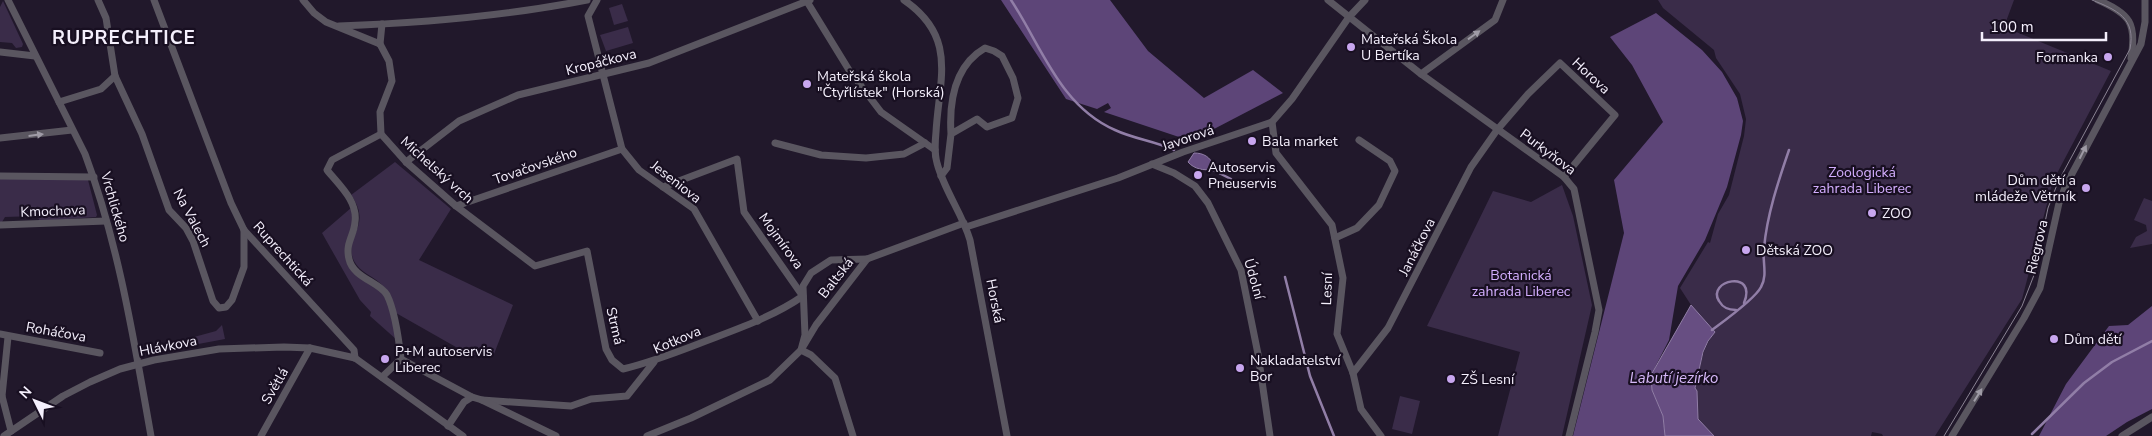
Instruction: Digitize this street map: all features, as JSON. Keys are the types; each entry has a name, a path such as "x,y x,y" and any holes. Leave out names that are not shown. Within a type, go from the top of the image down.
{"street":[{"name":"Vrchlického","path":"8,0 85,154 94,177 124,286 151,436"},
{"name":"Na Valech","path":"98,0 106,18 114,76 142,134 170,210 186,228 193,241 213,301 219,308 226,308 232,300 244,267 244,230"},
{"name":"Ruprechtická","path":"154,0 231,203 244,230 354,350 355,358 463,436"},
{"path":"303,0 320,18 380,44 382,24"},
{"path":"337,26 382,24 539,10 587,0"},
{"name":"Jeseniova","path":"597,0 588,16 622,148 639,170 694,210 758,320"},
{"name":"Horská","path":"904,0 914,7 929,23 936,35 943,72 935,150 942,176 965,225 1007,436"},
{"name":"Purkyňova","path":"1328,0 1421,74 1564,177 1574,189 1599,310 1596,332 1569,436"},
{"name":"Javorová","path":"965,225 1064,196 1272,122 1292,99 1348,17 1365,0"},
{"path":"1421,74 1495,20 1502,0"},
{"path":"2098,0 2118,9 2130,21 2134,36 2130,66"},
{"name":"Riegrova","path":"1952,436 2035,298 2045,273 2059,203 2066,185 2130,66 2144,36 2145,0"},
{"path":"808,1 849,70 881,112 935,150"},
{"name":"Kropáčkova","path":"406,162 459,121 518,95 649,62 808,1"},
{"name":"Michelský vrch","path":"380,44 389,61 392,81 380,112 381,134 406,162 456,206 535,266 587,251"},
{"path":"942,176 947,168 951,134 950,115 959,74 985,48 994,51 1002,56 1013,78 1018,98 1012,118 987,127 976,119 951,134"},
{"path":"0,52 35,56"},
{"name":"Horova","path":"1497,130 1528,94 1560,63 1615,115 1564,177"},
{"path":"59,102 100,90 114,76"},
{"name":"Lesní","path":"1272,122 1276,152 1332,225 1343,278 1337,334 1353,373 1361,409 1381,436"},
{"path":"0,138 72,130"},
{"name":"Janáčkova","path":"1353,373 1388,328 1471,167 1497,130"},
{"path":"381,134 332,160 327,170 352,202 355,223 348,241 349,259 360,275 387,294 399,338 401,359"},
{"path":"1335,238 1357,228 1379,205 1395,171 1390,161 1359,140"},
{"path":"775,143 821,155 866,158 904,154 925,143"},
{"name":"Tovačovského","path":"456,206 622,148"},
{"name":"Mojmírova","path":"663,187 737,159 744,212 802,296"},
{"name":"Údolní","path":"1152,164 1174,173 1195,186 1208,203 1241,270 1258,354 1270,436"},
{"path":"0,176 94,177"},
{"name":"Kmochova","path":"0,225 106,221"},
{"name":"Baltská","path":"647,436 691,418 770,380 801,350 816,325 867,259 965,225"},
{"name":"Strmá","path":"587,251 606,349 612,360 623,369 654,362"},
{"path":"802,296 803,286 811,273 832,260 867,259"},
{"name":"Baltská","path":"801,350 805,334 802,296"},
{"name":"Kotkova","path":"482,400 571,406 591,399 626,396 654,362 788,307 802,296"},
{"name":"Roháčova","path":"0,334 100,353"},
{"name":"Roháčova","path":"1,396 8,337"},
{"name":"Hlávkova","path":"4,436 63,396 120,369 138,364 219,349 284,347 310,348 355,358"},
{"name":"Světlá","path":"261,436 310,348"},
{"path":"801,350 811,355 835,378 853,436"},
{"path":"382,377 401,359"},
{"path":"401,359 472,397 556,436"},
{"path":"1,396 11,431"},
{"path":"448,426 464,402 472,397"},
{"path":"2122,436 2152,417"}],"green space":[{"name":"Zoologická zahrada Liberec","path":"1658,0 2014,0 2004,27 2111,71 2053,181 2022,299 1935,436 1883,436 1882,434 1872,432 1871,436 1714,436 1698,419 1695,382 1698,379 1705,349 1715,332 1691,305 1680,288 1708,242 1710,243 1718,214 1729,195 1744,136 1746,119 1740,94 1716,58 1714,50 1663,8"},
{"path":"3,1 23,44 22,47 16,48 12,43 0,42 0,7"},
{"path":"622,4 628,21 614,25 609,8"},
{"path":"628,27 633,43 606,51 600,35"},
{"path":"395,162 451,209 419,260 513,305 494,354 470,355 396,313 394,305 383,286 356,265 351,252 359,223 359,215 351,195"},
{"path":"0,178 88,180 97,215 96,217 40,221 37,216 5,217 0,222"},
{"name":"Botanická zahrada Liberec","path":"1562,185 1573,216 1592,305 1562,436 1498,436 1520,352 1427,326 1493,191 1531,202"},
{"path":"2144,198 2152,201 2152,244 2130,248 2136,237 2147,231 2146,225 2134,220"},
{"path":"351,208 353,217 348,258 387,300 397,340 370,316 371,312 360,300 322,233"},
{"path":"222,325 225,339 177,348 194,337 216,331"},
{"path":"1400,396 1420,401 1412,434 1392,429"}],"shaded area":[{"path":"1001,0 1110,0 1148,51 1204,98 1253,70 1283,93 1191,141 1104,112 1111,108 1108,103 1097,109 1066,99"},
{"path":"1656,13 1702,50 1722,72 1737,98 1743,121 1741,135 1727,187 1705,240 1678,286 1669,340 1651,375 1652,390 1663,416 1665,436 1573,436 1624,233 1614,180 1663,122 1632,65 1610,37"},
{"path":"2152,306 2152,409 2106,436 2039,436 2066,384 2109,326 2128,325"}],"water":[{"path":"1194,153 1209,158 1214,166 1213,169 1199,169 1190,164 1188,162"},
{"name":"Labutí jezírko","path":"1691,305 1715,332 1703,352 1695,388 1697,391 1698,419 1714,436 1665,436 1663,416 1652,390 1651,375"}],"waterway":[{"path":"1011,0 1054,74 1080,106 1096,119 1115,130 1174,150"},
{"path":"1712,330 1739,310 1761,287 1764,273 1765,236 1770,211 1789,150"},
{"path":"1209,168 1231,179"},
{"path":"1285,277 1310,376 1334,436"},
{"path":"1736,310 1731,310 1722,305 1717,294 1719,288 1725,283 1739,282 1744,285 1746,292 1744,303"},
{"path":"2032,434 2084,383 2112,362 2152,341"}],"tram line":[{"path":"1944,436 2022,306 2034,275 2048,208 2058,182 2130,49 2130,30 2123,17 2092,0"}],"place":[{"name":"Mateřská Škola U Bertíka","path":"1351,47"},
{"name":"Formanka","path":"2108,57"},
{"name":"Mateřská škola \"Čtyřlístek\" (Horská)","path":"807,84"},
{"name":"Bala market","path":"1252,141"},
{"name":"Autoservis Pneuservis","path":"1198,175"},
{"name":"Dům dětí a mládeže Větrník","path":"2086,188"},
{"name":"ZOO","path":"1872,213"},
{"name":"Dětská ZOO","path":"1746,250"},
{"name":"Dům dětí","path":"2054,339"},
{"name":"P+M autoservis Liberec","path":"385,359"},
{"name":"Nakladatelství Bor","path":"1240,368"},
{"name":"ZŠ Lesní","path":"1451,379"}],"district":[{"name":"RUPRECHTICE","path":"124,38"}]}
